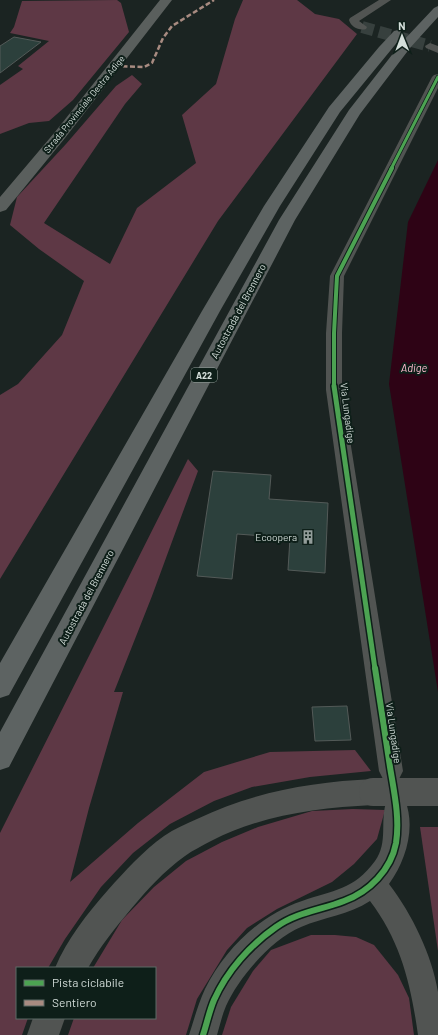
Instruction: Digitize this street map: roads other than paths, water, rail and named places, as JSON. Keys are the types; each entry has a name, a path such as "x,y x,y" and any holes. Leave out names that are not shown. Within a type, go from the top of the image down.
{"highway":[{"name":"A22","path":"0,687 207,318 272,206 334,110 383,50 431,0"},
{"name":"Autostrada del Brennero","path":"0,758 287,220 354,113 406,44 438,10"}],"main road":[{"name":"Strada Provinciale Destra Adige","path":"0,208 60,136 166,0"}],"street":[{"path":"362,27 355,24 354,20 386,0"},
{"name":"Via Lungadige","path":"391,771 334,390 334,333 337,276 438,77"},
{"path":"72,967 102,919 150,866 175,845 214,824 262,806 332,793 438,792"},
{"path":"203,1035 216,998 235,966 256,943 287,920 315,909 346,901 373,884 393,854 397,830 396,808"},
{"path":"373,884 395,914 409,944 427,1003 432,1035"},
{"path":"43,1035 49,1019"}],"water":[{"name":"Adige","path":"438,160 438,692 389,384 408,222"}],"tunnel":[{"path":"362,27 430,46"}],"place":[{"name":"Ecoopera","path":"308,537"}]}
